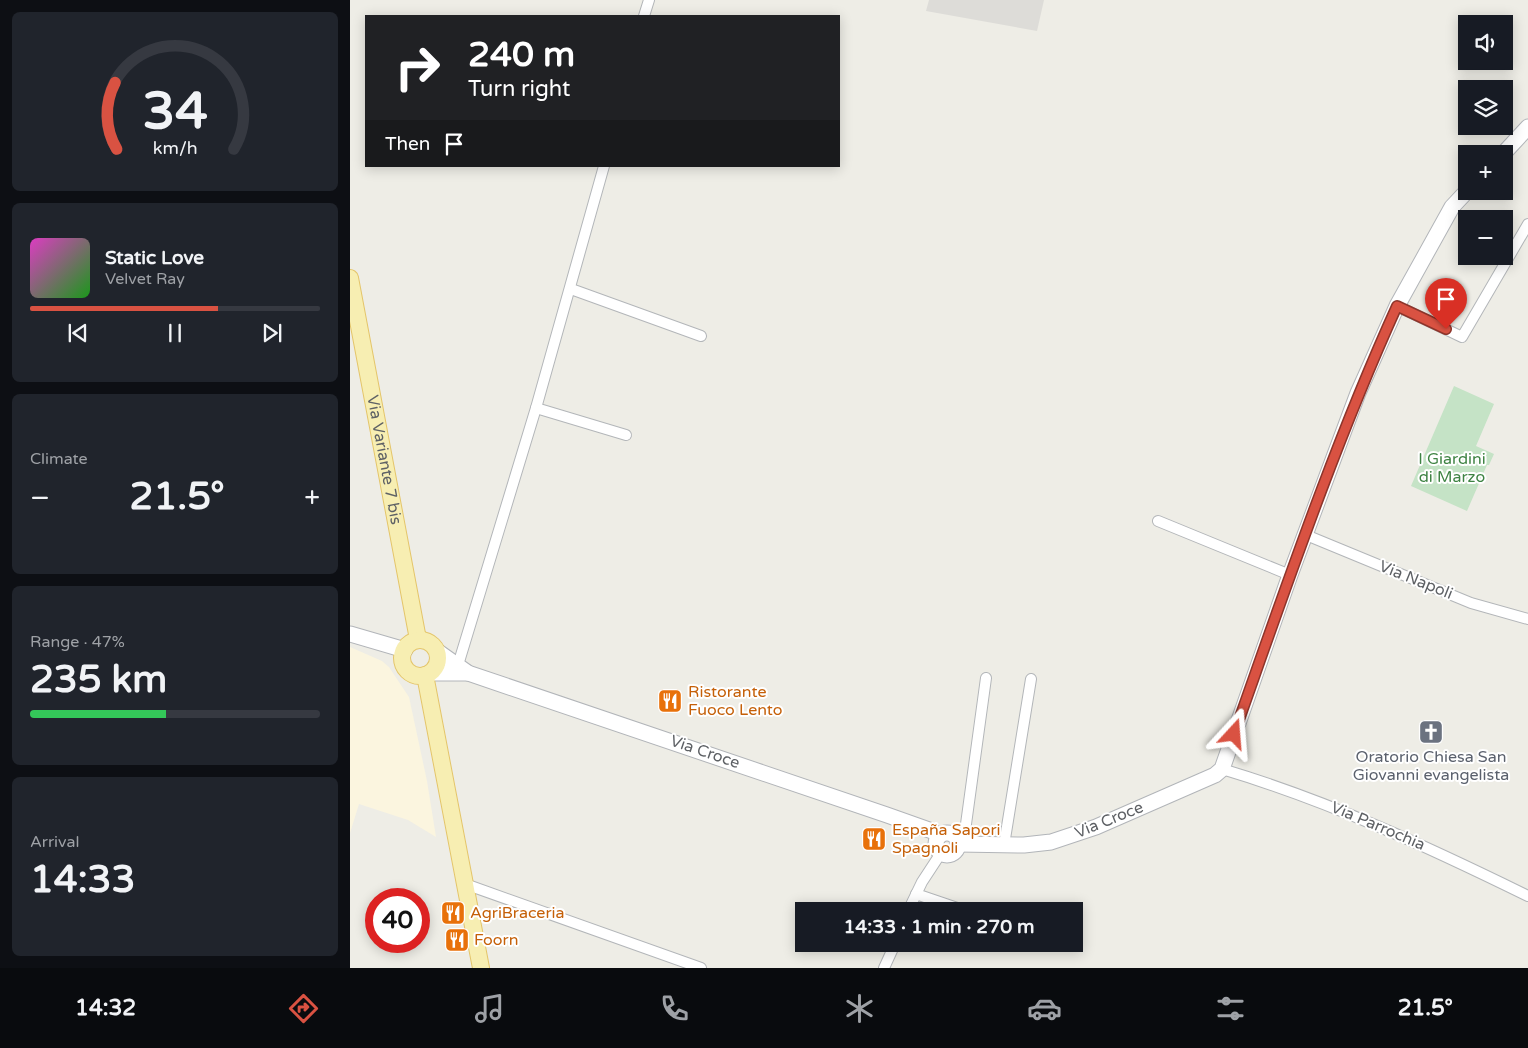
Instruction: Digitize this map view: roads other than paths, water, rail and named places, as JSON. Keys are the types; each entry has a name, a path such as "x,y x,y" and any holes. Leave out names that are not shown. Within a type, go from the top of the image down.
{"main road":[{"name":"Via Variante 7 bis","path":"350,278 417,634 420,640"},
{"path":"420,640 430,643 437,651 436,666 428,674 414,675 405,667 403,656 411,643 420,640"},
{"path":"428,674 480,968"}],"street":[{"path":"644,15 649,0"},
{"path":"1511,145 1528,127"},
{"path":"463,669 604,167"},
{"path":"1222,769 1290,575 1358,392 1397,306 1452,207 1459,200"},
{"path":"1397,306 1462,337 1528,224"},
{"path":"571,289 701,336"},
{"path":"536,408 626,435"},
{"path":"1158,521 1290,575"},
{"name":"Via Napoli","path":"1306,535 1472,603 1528,619"},
{"path":"350,634 405,650"},
{"name":"Via Croce","path":"437,651 463,669 887,815 932,831 939,836"},
{"name":"Via Croce","path":"428,674 463,669"},
{"path":"941,853 952,854 960,845 986,678"},
{"path":"1004,846 1031,679"},
{"name":"Via Croce","path":"960,845 1004,846 1051,842 1081,832 1215,776 1222,769"},
{"name":"Via Parrochia","path":"1222,769 1282,787 1352,814 1431,848 1528,896"},
{"path":"941,853 936,845 939,836 945,833 952,834 960,845"},
{"path":"912,902 941,853"},
{"path":"464,884 701,968"},
{"path":"916,894 940,902"},
{"path":"884,968 891,952"}],"place":[{"name":"Ristorante Fuoco Lento","path":"670,701"},
{"name":"Oratorio Chiesa San Giovanni evangelista","path":"1431,732"},
{"name":"España Sapori Spagnoli","path":"874,839"},
{"name":"AgriBraceria","path":"453,913"},
{"name":"Foorn","path":"457,940"}],"park label":[{"name":"I Giardini di Marzo","path":"1452,468"}]}
